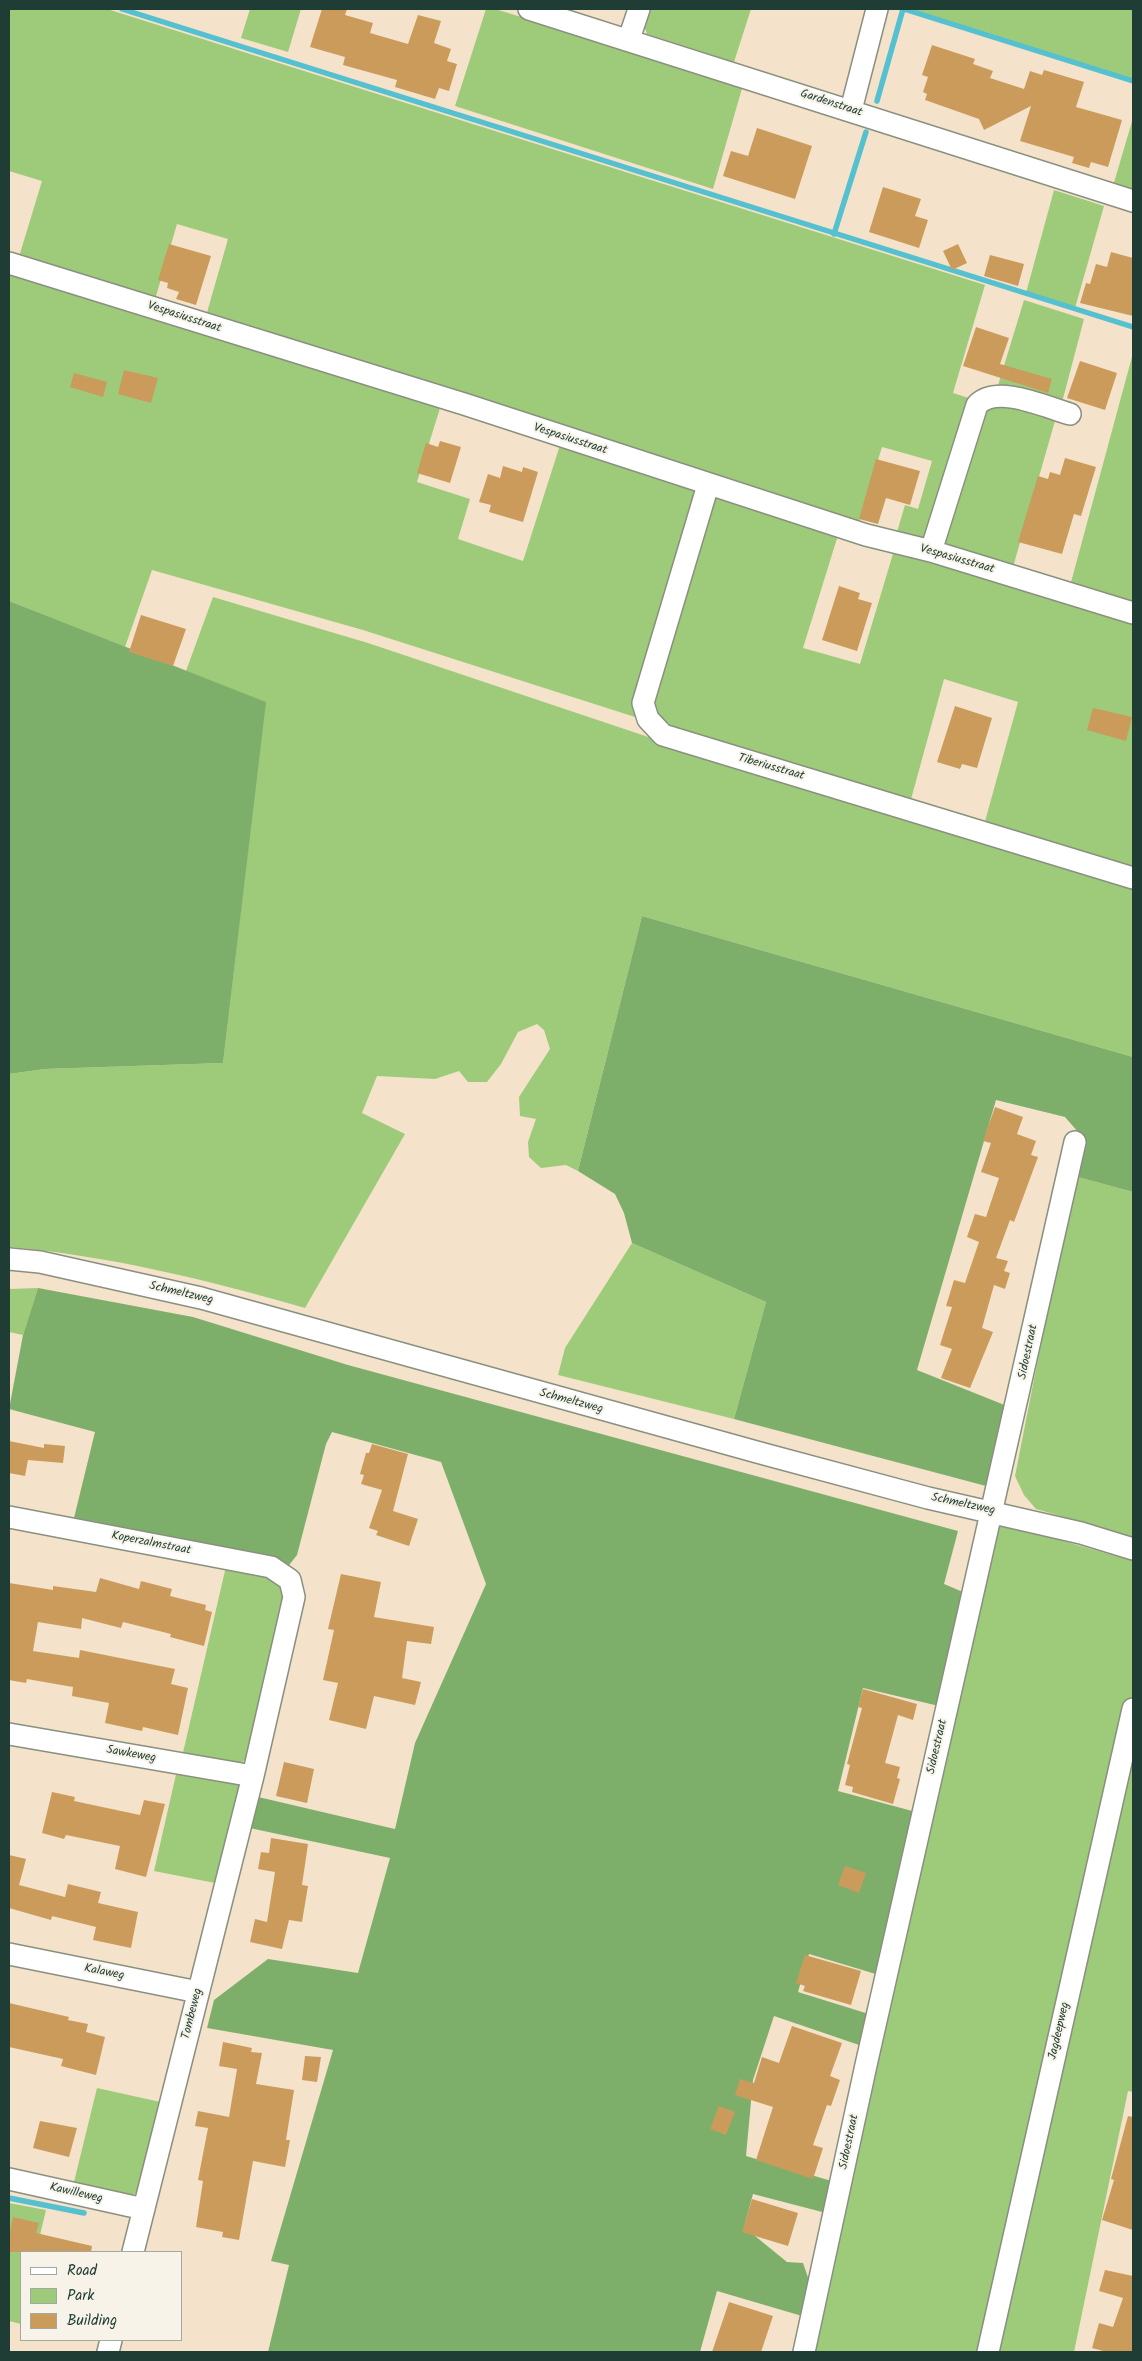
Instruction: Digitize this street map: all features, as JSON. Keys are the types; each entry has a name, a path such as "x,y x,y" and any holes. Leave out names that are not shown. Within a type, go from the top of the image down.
{"street":[{"name":"Gardenstraat","path":"529,9 629,39 1133,201"},
{"path":"629,39 638,9"},
{"path":"851,110 877,9"},
{"name":"Vespasiusstraat","path":"9,263 464,404 866,535 931,551 1133,613"},
{"path":"931,551 977,405 984,398 1006,396 1070,414"},
{"name":"Tiberiusstraat","path":"708,485 643,703 648,720 663,734 1133,878"},
{"name":"Sidoestraat","path":"804,2352 1075,1142"},
{"name":"Schmeltzweg","path":"9,1259 40,1262 201,1298 764,1454 928,1498 991,1511 1133,1549"},
{"name":"Koperzalmstraat","path":"9,1517 271,1567 290,1580"},
{"name":"Tombeweg","path":"133,2251 253,1776 294,1597 290,1580"},
{"name":"Jagdeepweg","path":"988,2352 1133,1710"},
{"name":"Sawkeweg","path":"9,1734 253,1776"},
{"name":"Kalaweg","path":"9,1954 198,1992"},
{"name":"Kawilleweg","path":"9,2179 144,2209"}],"green space":[{"path":"9,9 107,9 985,285 953,393 972,399 923,540 897,532 905,505 918,509 932,461 882,447 858,525 204,323 228,239 177,224 154,303 18,260 42,181 9,171"},
{"path":"250,9 301,9 288,52 241,38"},
{"path":"486,9 495,9 743,85 713,189 455,106"},
{"path":"649,9 751,9 734,62 647,34 644,26"},
{"path":"904,9 1133,9 1133,81"},
{"path":"1133,118 1133,193 1113,186"},
{"path":"1054,190 1104,206 1075,308 1026,293"},
{"path":"9,268 441,405 417,482 470,499 458,539 523,561 561,442 698,489 643,714 635,717 363,630 152,570 125,647 9,601"},
{"path":"1024,300 1084,319 1060,410 996,392"},
{"path":"1133,353 1133,606 1070,586"},
{"path":"990,400 1057,414 1013,567 951,549 945,544 945,532"},
{"path":"717,497 839,532 803,648 860,664 895,547 1133,619 1133,870 984,825 1018,702 944,679 910,803 669,731 650,712 713,500"},
{"path":"213,597 368,643 687,750 1133,885 1133,1057 642,916 578,1171 566,1165 541,1168 529,1157 528,1142 536,1119 520,1116 519,1097 550,1049 544,1030 537,1024 518,1032 501,1064 487,1082 468,1082 459,1071 435,1079 377,1076 362,1113 405,1134 305,1308 158,1270 84,1256 9,1247 9,1074 45,1069 223,1063 265,702 186,671"},
{"path":"9,601 266,702 223,1063 45,1069 9,1074"},
{"path":"642,916 1133,1057 1133,1192 1074,1176 1085,1140 1065,1117 996,1100 917,1370 1007,1406 986,1486 734,1419 766,1302 632,1243 624,1213 615,1194 578,1171"},
{"path":"1074,1176 1133,1192 1133,1537 1036,1509 1024,1495 1015,1476"},
{"path":"632,1243 766,1302 734,1419 558,1375 565,1348"},
{"path":"38,1288 23,1335 9,1332 9,1289"},
{"path":"38,1288 193,1317 348,1365 958,1531 944,1584 963,1592 939,1706 863,1688 838,1791 916,1812 879,1975 809,1954 798,1992 872,2015 865,2047 774,2016 753,2080 746,2156 835,2182 826,2213 753,2194 744,2227 787,2262 803,2263 811,2286 802,2316 717,2291 700,2352 268,2352 289,2265 271,2261 333,2050 207,2028 214,2000 268,1959 358,1973 390,1858 245,1827 254,1796 395,1829 415,1743 486,1584 441,1462 332,1432 326,1444 297,1555 286,1569 73,1522 95,1432 9,1409 23,1335"},
{"path":"1011,1526 1133,1561 1133,2092 1128,2091 1074,2352 810,2352 994,1535 1000,1527"},
{"path":"227,1562 257,1569 272,1576 284,1591 288,1603 250,1756 241,1763 182,1757"},
{"path":"177,1770 237,1781 240,1787 220,1884 154,1871"},
{"path":"97,2088 165,2103 139,2191 131,2196 73,2186"},
{"path":"9,2203 46,2210 36,2251 20,2251 20,2324 9,2321"}],"building":[{"path":"322,9 347,9 345,15 373,23 370,33 408,44 418,15 441,21 434,43 451,49 447,61 457,64 449,91 439,88 435,99 395,87 397,80 343,65 345,57 310,47"},
{"path":"932,45 975,59 973,64 993,71 990,78 1024,89 1030,71 1042,75 1044,70 1084,82 1076,107 1122,120 1108,167 1091,162 1089,168 1072,163 1074,157 1020,141 1031,106 984,130 979,119 925,100 927,94 923,92 928,77 922,75"},
{"path":"757,128 812,146 795,199 723,176 731,151 748,156"},
{"path":"883,187 921,199 915,216 928,220 919,248 869,232"},
{"path":"169,244 211,256 196,305 176,299 179,292 167,288 168,283 158,280"},
{"path":"958,244 967,263 952,270 943,251"},
{"path":"1111,252 1133,258 1133,316 1080,303 1086,283 1090,284 1096,264 1107,267"},
{"path":"990,255 1024,264 1018,286 984,276"},
{"path":"976,327 1009,338 1000,364 1052,379 1048,393 963,366"},
{"path":"1080,361 1117,373 1105,410 1067,398"},
{"path":"124,370 158,378 151,403 118,394"},
{"path":"74,373 107,382 103,397 70,387"},
{"path":"440,441 461,447 450,483 417,473 426,443 438,447"},
{"path":"1065,458 1096,467 1081,516 1074,514 1062,554 1018,542 1038,476 1048,479 1050,472 1060,475"},
{"path":"876,459 920,471 910,505 886,498 878,524 859,519"},
{"path":"503,466 522,472 523,467 538,472 523,522 489,512 491,505 479,502 488,474 500,478"},
{"path":"839,586 860,593 858,599 872,603 857,651 822,640"},
{"path":"141,615 186,629 173,666 129,652"},
{"path":"955,706 992,718 977,768 962,764 960,769 937,762"},
{"path":"1093,708 1132,717 1126,741 1087,730"},
{"path":"995,1107 1023,1117 1017,1134 1036,1141 1031,1155 1038,1157 1014,1222 1010,1220 996,1258 1008,1261 1004,1271 1010,1273 1005,1289 994,1285 982,1328 993,1332 970,1388 941,1378 952,1349 940,1345 952,1307 946,1306 954,1280 965,1283 979,1242 967,1237 975,1214 986,1217 999,1178 981,1172 991,1143 983,1141"},
{"path":"9,1441 44,1448 44,1444 65,1446 63,1463 28,1460 25,1476 9,1473"},
{"path":"372,1444 408,1454 393,1511 418,1519 409,1546 376,1535 378,1531 369,1528 382,1490 361,1484 364,1475 360,1474 366,1453 369,1453"},
{"path":"341,1574 381,1582 374,1617 434,1627 431,1644 407,1641 402,1678 421,1682 415,1705 374,1696 366,1729 329,1720 338,1683 323,1680 334,1630 328,1629"},
{"path":"100,1578 139,1589 141,1581 172,1589 170,1596 206,1605 205,1610 212,1612 204,1646 170,1637 171,1634 123,1622 121,1628 82,1618 81,1629 38,1622 33,1651 79,1658 80,1650 175,1669 171,1684 188,1688 178,1735 143,1727 142,1731 105,1723 109,1703 72,1696 73,1687 27,1679 26,1683 9,1680 9,1583 53,1590 53,1586 96,1592"},
{"path":"863,1689 917,1704 913,1720 898,1715 885,1763 900,1767 897,1778 900,1779 893,1804 852,1792 853,1787 845,1785 850,1765 847,1764 862,1708 858,1707"},
{"path":"284,1762 314,1769 307,1803 276,1796"},
{"path":"52,1792 75,1797 74,1801 140,1815 144,1800 165,1804 146,1877 115,1869 120,1846 66,1835 64,1839 42,1833"},
{"path":"271,1838 308,1844 302,1885 308,1886 302,1922 289,1920 282,1949 250,1942 255,1919 267,1922 275,1872 258,1869 261,1852 269,1853"},
{"path":"9,1855 26,1859 19,1885 65,1897 68,1884 101,1892 98,1903 138,1912 131,1948 93,1940 96,1927 52,1916 51,1920 9,1908"},
{"path":"845,1866 866,1873 859,1893 838,1885"},
{"path":"805,1955 861,1971 851,2005 803,1991 805,1986 796,1983"},
{"path":"9,2003 69,2017 68,2020 88,2024 86,2032 105,2037 96,2075 61,2066 63,2059 9,2047"},
{"path":"792,2026 842,2043 830,2076 840,2080 831,2106 827,2105 813,2145 823,2148 813,2179 756,2160 773,2107 735,2095 740,2079 754,2083 762,2057 779,2063"},
{"path":"223,2042 252,2048 251,2052 262,2053 256,2084 294,2090 286,2140 290,2140 285,2167 253,2161 239,2240 222,2237 223,2232 196,2227 203,2181 198,2180 208,2128 195,2126 198,2111 229,2117 237,2069 219,2066"},
{"path":"305,2056 321,2057 317,2082 302,2080"},
{"path":"719,2106 735,2112 726,2135 710,2129"},
{"path":"1128,2116 1133,2117 1133,2230 1102,2220 1114,2180 1111,2179"},
{"path":"40,2121 77,2128 69,2157 33,2148"},
{"path":"752,2199 798,2213 788,2246 742,2232"},
{"path":"13,2217 39,2223 36,2233 92,2246 91,2251 9,2252 9,2237"},
{"path":"1105,2270 1133,2276 1133,2352 1107,2352 1092,2348 1099,2323 1113,2327 1123,2298 1099,2291"},
{"path":"729,2302 773,2316 761,2352 712,2352"}],"waterway":[{"path":"122,9 1133,327"},
{"path":"877,101 903,9"},
{"path":"904,9 1133,81"},
{"path":"834,234 866,132"},
{"path":"9,2198 84,2213"}]}
